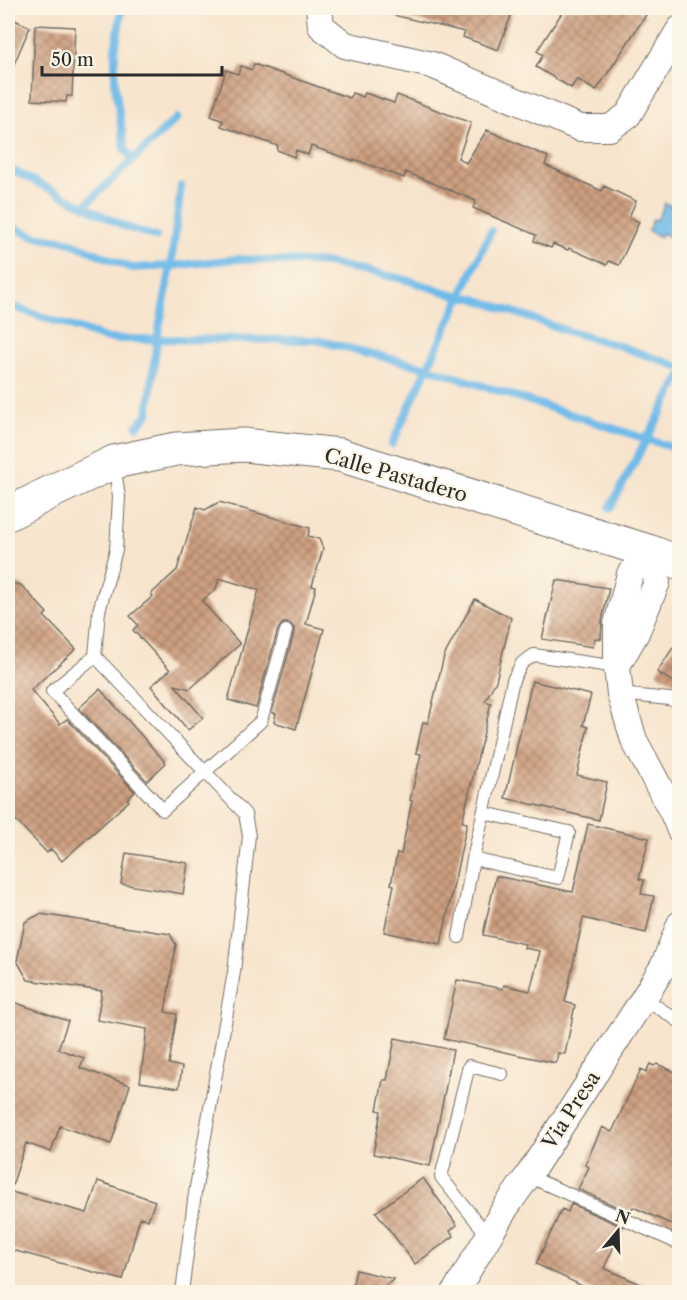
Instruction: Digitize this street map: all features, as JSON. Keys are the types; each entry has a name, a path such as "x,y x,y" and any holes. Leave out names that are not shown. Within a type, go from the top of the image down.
{"street":[{"path":"320,17 345,45 432,65 580,128 610,128 628,115 680,29"},
{"name":"Calle Pastadero","path":"8,514 114,462 176,449 244,445 340,455 665,557"},
{"path":"665,557 636,633 617,667 620,694 634,740 673,813 680,831"},
{"name":"Via Presa","path":"455,1293 488,1236 644,998 664,965 680,924"}],"lane":[{"path":"114,462 119,497 116,550 99,611 95,656 52,691 163,810 261,721 286,631"},
{"path":"459,937 473,859 513,680 522,663 534,654 617,667"},
{"path":"95,656 245,814 249,836 234,972 195,1193 182,1293"},
{"path":"620,694 669,699 680,703"},
{"path":"473,859 558,878 569,832 484,813"},
{"path":"644,998 680,1022"},
{"path":"488,1236 441,1177 469,1066 502,1074"},
{"path":"528,1176 680,1244"}],"water":[{"path":"665,203 679,209 676,215 679,217 679,243 662,233 660,237 648,231 653,219 657,220"}],"building":[{"path":"394,8 514,8 498,50 463,37 465,32 393,15"},
{"path":"565,8 634,8 646,15 596,91 577,79 571,88 536,67 543,55 537,51"},
{"path":"8,17 30,27 8,78"},
{"path":"35,25 75,27 72,96 67,96 66,102 32,100"},
{"path":"254,64 350,98 352,93 363,97 365,93 394,103 397,95 471,123 458,158 466,163 487,130 548,157 545,165 602,191 604,186 636,201 629,217 639,222 619,265 609,261 607,265 569,248 568,250 553,244 551,248 534,241 536,235 473,208 476,201 406,172 404,178 311,146 308,155 296,150 294,157 277,150 278,146 221,126 223,121 211,116 226,70 238,74 241,66 252,70"},
{"path":"219,502 310,528 308,536 319,539 323,549 312,586 316,587 306,624 324,629 296,729 274,722 276,714 272,712 294,633 294,628 289,623 283,623 278,629 256,708 228,700 259,590 219,578 216,589 202,601 240,644 190,689 175,685 203,718 188,730 151,686 170,670 133,630 138,625 130,616 177,570 197,507 205,510"},
{"path":"556,580 609,588 602,621 601,639 595,638 593,647 542,639"},
{"path":"8,582 21,585 47,613 44,616 76,649 31,690 60,724 67,719 135,792 127,799 129,801 62,861 51,849 47,853 8,812"},
{"path":"475,599 511,618 496,681 485,701 491,703 462,822 467,823 441,944 384,932 394,885 391,884 397,853 401,854 421,754 416,753 423,722 428,723 444,656"},
{"path":"680,637 680,686 657,672"},
{"path":"532,681 591,695 583,725 588,727 577,775 607,782 599,820 505,798"},
{"path":"100,689 166,763 147,781 79,708"},
{"path":"588,824 649,838 639,879 644,880 641,894 654,896 646,933 583,918 565,1002 575,1005 565,1054 558,1053 556,1063 444,1039 457,980 503,989 504,985 530,991 540,951 524,948 525,944 483,935 496,876 573,892"},
{"path":"126,853 188,863 183,894 121,884"},
{"path":"40,914 170,934 176,945 165,1012 177,1014 169,1064 182,1067 179,1088 140,1082 147,1029 97,1020 102,991 28,980 17,961 25,922"},
{"path":"8,1000 68,1021 58,1049 84,1058 80,1068 130,1085 111,1144 60,1126 51,1152 26,1143 11,1189 8,1188"},
{"path":"395,1038 453,1050 430,1166 373,1154 381,1111 377,1110 383,1080 387,1080"},
{"path":"650,1064 654,1066 657,1064 680,1074 680,1228 633,1207 630,1213 578,1189 589,1167 585,1165 602,1127 612,1132 641,1069 646,1072"},
{"path":"423,1178 457,1225 450,1231 454,1236 415,1264 376,1212"},
{"path":"98,1181 155,1201 148,1220 140,1217 123,1280 8,1249 8,1191 87,1213"},
{"path":"571,1204 623,1227 604,1268 661,1293 597,1293 536,1264 562,1209 568,1212"},
{"path":"356,1270 394,1279 376,1293 351,1293"}],"waterway":[{"path":"122,8 115,50 115,86 125,150 133,159"},
{"path":"84,206 177,118"},
{"path":"8,168 126,227 156,237"},
{"path":"137,426 148,414 157,339 171,266 181,186"},
{"path":"8,225 34,236 67,241 131,268 237,259 327,263 407,280 460,297 473,298 680,367"},
{"path":"392,444 491,231"},
{"path":"8,305 108,339 316,340 428,368 680,450"},
{"path":"610,508 680,377"}]}
